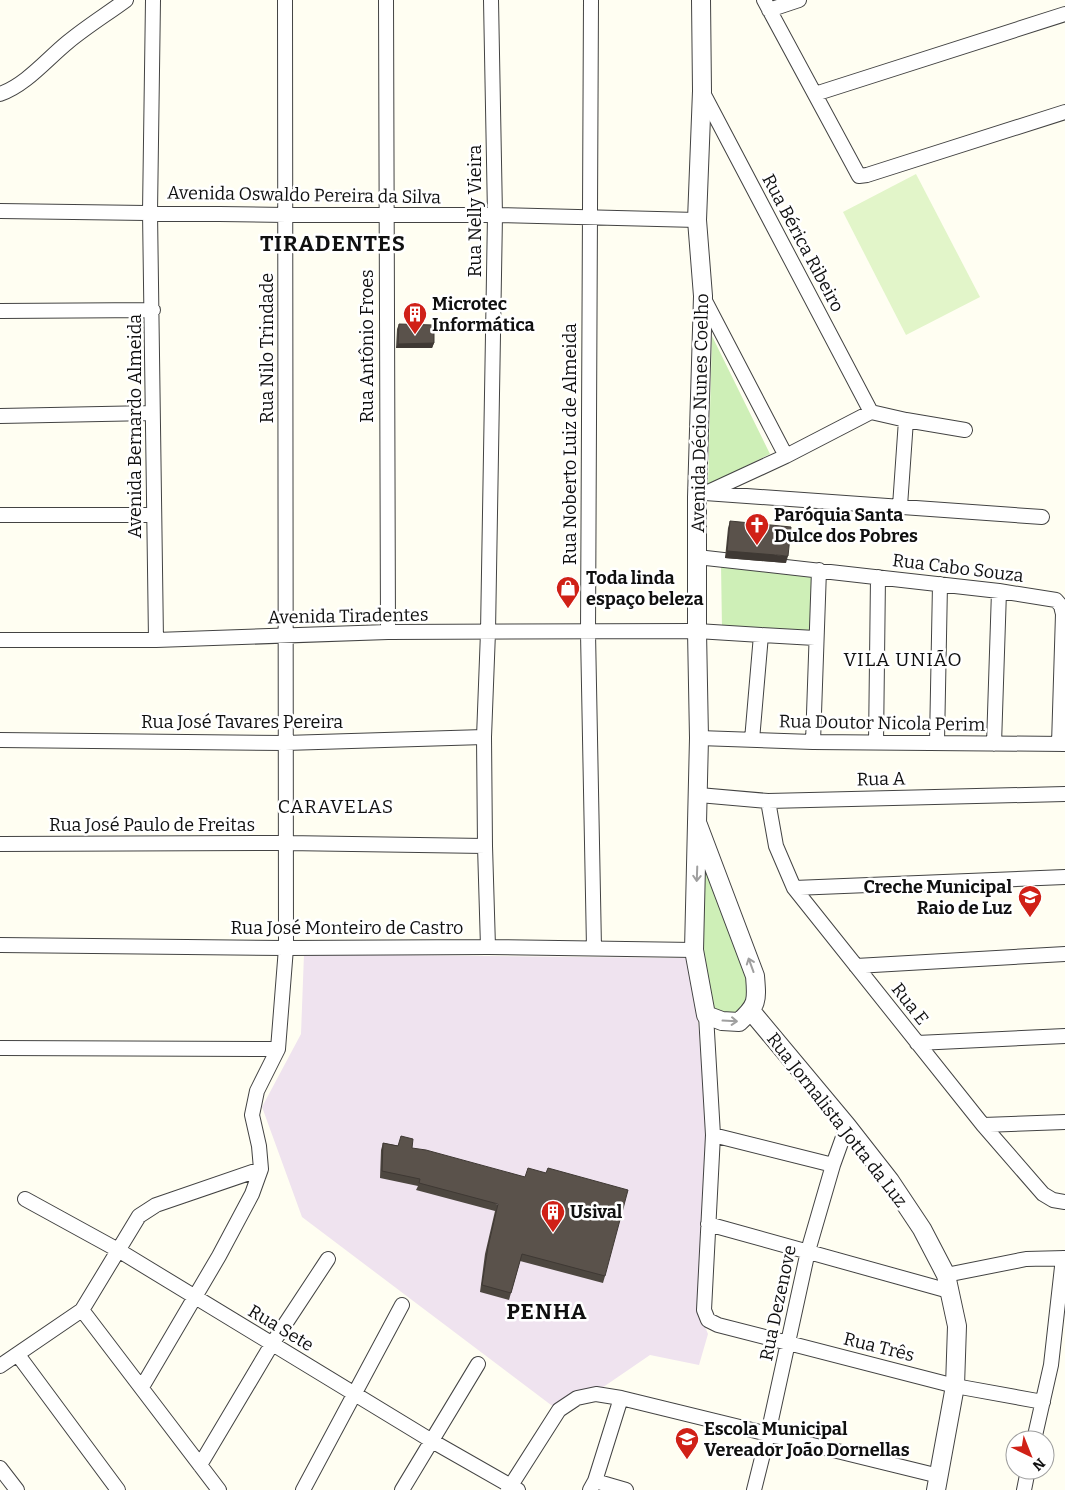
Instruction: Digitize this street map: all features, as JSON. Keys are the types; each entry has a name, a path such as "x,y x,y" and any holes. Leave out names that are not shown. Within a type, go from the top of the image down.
{"street":[{"path":"0,94 7,92 21,82 70,40 126,0"},
{"name":"Avenida Bernardo Almeida","path":"153,0 150,212 153,310 152,413 156,640"},
{"name":"Rua Nilo Trindade","path":"278,1049 286,948 285,0"},
{"name":"Rua Antônio Froes","path":"386,0 388,632"},
{"name":"Rua Nelly Vieira","path":"488,947 484,737 488,632 496,215 491,0"},
{"name":"Rua Noberto Luiz de Almeida","path":"591,0 588,633 594,948"},
{"name":"Avenida Décio Nunes Coelho","path":"701,0 702,91 697,220 703,296 701,495 697,557 700,738 694,950 706,1015"},
{"path":"799,0 766,5 859,176 939,154 1065,112"},
{"path":"815,94 1065,14"},
{"name":"Rua Bérica Ribeiro","path":"702,91 871,412"},
{"name":"Avenida Oswaldo Pereira da Silva","path":"0,211 496,215 697,220"},
{"path":"703,296 786,456"},
{"path":"0,311 153,310"},
{"path":"701,495 786,456 871,412 965,430"},
{"path":"0,416 152,413"},
{"path":"900,506 906,420"},
{"path":"701,495 900,506 1042,517"},
{"path":"0,515 154,515"},
{"name":"Rua Cabo Souza","path":"697,557 999,591 1056,600 1061,606 1063,614 1062,744"},
{"path":"813,742 815,638 819,570"},
{"path":"876,743 878,577"},
{"path":"937,742 940,584"},
{"path":"994,744 999,591"},
{"name":"Avenida Tiradentes","path":"0,640 156,640 388,632 697,632 815,638"},
{"path":"752,740 761,635"},
{"name":"Rua José Tavares Pereira","path":"0,740 285,743 484,737"},
{"name":"Rua Doutor Nicola Perim","path":"700,738 813,742 1062,744"},
{"name":"Rua A","path":"699,795 768,801 1065,794"},
{"name":"Rua E","path":"768,801 776,846 794,888 983,1125 1043,1194 1053,1200 1065,1202"},
{"path":"698,825 755,976 756,998 751,1012 739,1022 722,1021 706,1015 713,1135 708,1224 808,1251 947,1283 1026,1259 1064,1258 1050,1365 1036,1430"},
{"name":"Rua José Paulo de Freitas","path":"0,844 286,843 485,846"},
{"path":"794,888 1065,877"},
{"name":"Rua José Monteiro de Castro","path":"0,945 286,948 488,947 694,950"},
{"path":"856,966 1065,954"},
{"name":"Rua Jornalista Jotta da Luz","path":"751,1012 847,1126 901,1197 922,1229 947,1283 958,1326 955,1386 938,1483"},
{"path":"917,1043 1065,1036"},
{"path":"0,1048 278,1049 257,1091 252,1115 259,1146 261,1169 252,1194 142,1387"},
{"path":"983,1125 1065,1122"},
{"name":"Rua Dezenove","path":"754,1490 808,1251 833,1165 847,1126"},
{"path":"713,1135 833,1165"},
{"path":"0,1366 82,1310 139,1216 156,1205 261,1169"},
{"name":"Rua Sete","path":"25,1199 118,1250 512,1488"},
{"name":"Rua Três","path":"708,1224 704,1310 708,1320 718,1326 955,1386 1042,1402"},
{"path":"200,1465 272,1344 328,1259"},
{"path":"302,1490 402,1305"},
{"path":"82,1310 219,1490"},
{"path":"18,1354 118,1490"},
{"path":"402,1490 478,1364"},
{"path":"1050,1365 1065,1364"},
{"path":"512,1488 559,1410 577,1398 596,1394 621,1398 768,1434 938,1483"},
{"path":"621,1398 593,1486 626,1490"},
{"path":"0,1468 17,1490"}],"shaded area":[{"path":"304,954 687,958 697,1009 707,1132 702,1319 708,1334 699,1365 650,1355 596,1392 555,1408 302,1217 262,1107 301,1034"}],"green space":[{"path":"916,174 980,297 906,335 843,212"},
{"path":"712,336 770,454 708,485"},
{"path":"721,564 815,574 811,633 722,629"},
{"path":"704,861 747,980 746,1000 737,1013 731,1015 725,1015 714,1009 704,997"}],"building":[{"name":"Microtec Informática","path":"399,324 434,325 434,343 398,344"},
{"name":"Paróquia Santa Dulce dos Pobres","path":"730,521 791,527 788,556 727,551"},
{"name":"Usival","path":"401,1136 413,1139 412,1148 426,1150 525,1177 528,1168 546,1173 548,1168 628,1190 605,1276 522,1254 511,1293 482,1285 498,1204 419,1183 420,1179 382,1171 383,1143 398,1146"}],"place":[{"name":"Microtec Informática","path":"415,335"},
{"name":"Paróquia Santa Dulce dos Pobres","path":"757,546"},
{"name":"Toda linda espaço beleza","path":"568,609"},
{"name":"Creche Municipal Raio de Luz","path":"1030,918"},
{"name":"Usival","path":"553,1233"},
{"name":"Escola Municipal Vereador João Dornellas","path":"687,1460"}],"district":[{"name":"TIRADENTES","path":"333,243"},
{"name":"VILA UNIÃO","path":"903,659"},
{"name":"CARAVELAS","path":"336,806"},
{"name":"PENHA","path":"547,1311"}]}
